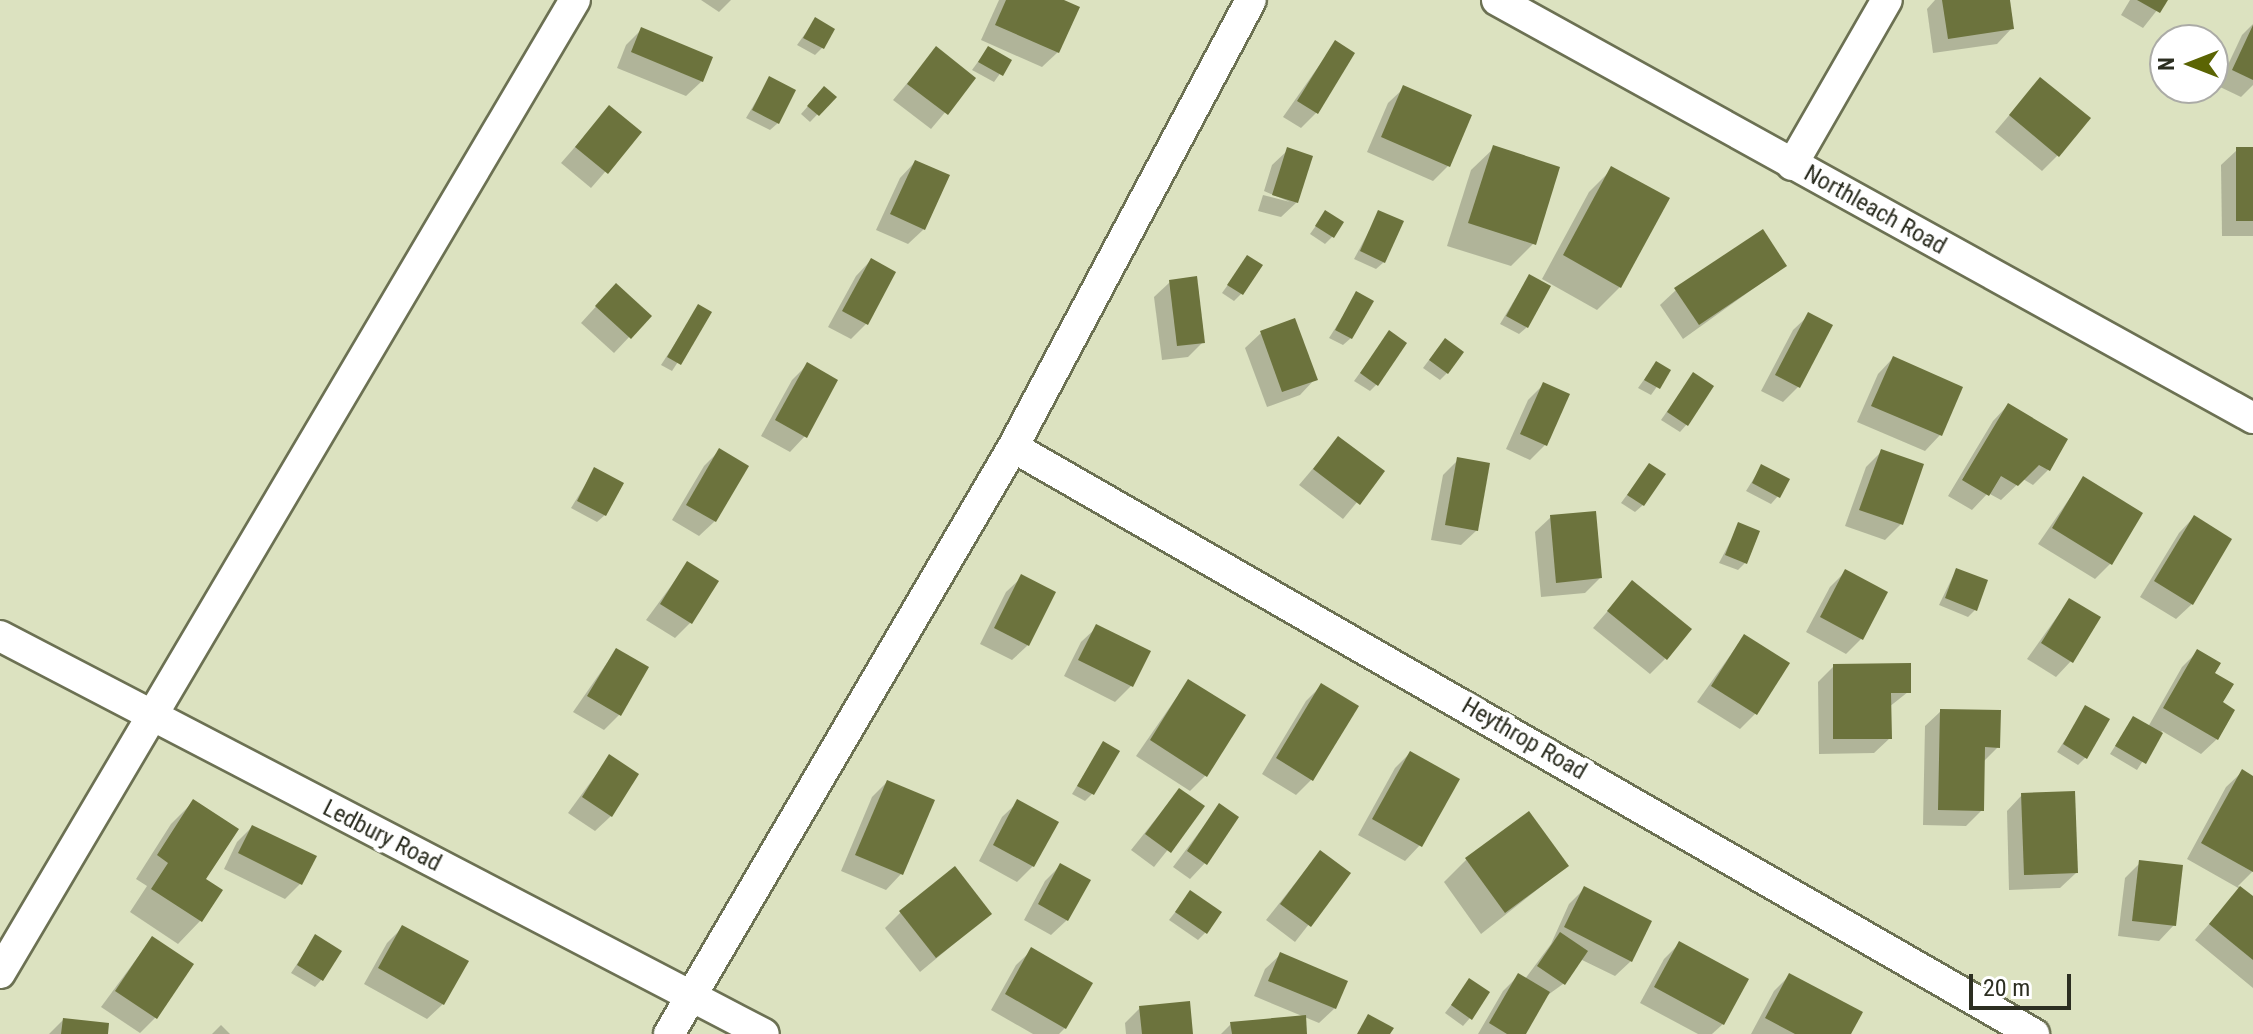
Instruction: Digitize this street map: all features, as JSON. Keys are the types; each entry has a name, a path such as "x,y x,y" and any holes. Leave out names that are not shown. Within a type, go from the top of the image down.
{"street":[{"path":"0,973 575,0"},
{"path":"669,1034 1013,447 1251,0"},
{"name":"Northleach Road","path":"1497,0 2253,418"},
{"path":"1792,165 1887,0"},
{"name":"Heythrop Road","path":"1013,447 2034,1034"},
{"name":"Ledbury Road","path":"0,636 150,717 764,1034"}],"building":[{"path":"1006,0 1064,0 1080,7 1059,53 995,25"},
{"path":"1942,0 2010,0 2014,29 1948,39"},
{"path":"2137,0 2168,0 2160,13"},
{"path":"815,17 835,29 824,49 803,38"},
{"path":"2253,25 2253,80 2232,70"},
{"path":"641,27 713,57 703,82 631,52"},
{"path":"1335,40 1355,53 1318,114 1297,101"},
{"path":"936,46 976,78 948,115 907,84"},
{"path":"988,46 1012,60 1003,76 978,62"},
{"path":"769,76 796,90 779,124 752,110"},
{"path":"2040,77 2091,118 2059,157 2009,115"},
{"path":"1403,85 1472,115 1450,167 1381,137"},
{"path":"824,86 837,97 819,116 807,106"},
{"path":"609,105 642,132 608,174 575,147"},
{"path":"1493,145 1560,167 1536,245 1468,223"},
{"path":"1287,147 1313,156 1298,203 1272,195"},
{"path":"2236,147 2253,147 2253,221 2236,221"},
{"path":"915,160 950,175 925,230 890,214"},
{"path":"1611,166 1670,198 1621,288 1563,255"},
{"path":"1325,210 1344,222 1334,238 1315,226"},
{"path":"1378,210 1404,221 1385,263 1360,251"},
{"path":"1763,229 1787,266 1699,325 1674,288"},
{"path":"1247,255 1263,265 1243,295 1227,285"},
{"path":"871,258 896,272 868,325 842,311"},
{"path":"1529,274 1551,286 1528,328 1506,316"},
{"path":"1197,276 1205,343 1177,346 1169,280"},
{"path":"616,283 652,316 631,339 595,306"},
{"path":"1356,291 1374,301 1352,339 1335,330"},
{"path":"698,304 712,312 681,365 667,357"},
{"path":"1808,312 1833,325 1800,388 1775,375"},
{"path":"1295,318 1318,380 1282,392 1260,331"},
{"path":"1389,330 1407,343 1378,386 1360,373"},
{"path":"1445,338 1464,352 1448,374 1429,360"},
{"path":"1893,356 1963,387 1942,436 1871,406"},
{"path":"1656,361 1671,370 1660,389 1644,380"},
{"path":"807,362 838,380 807,438 775,420"},
{"path":"1693,372 1714,386 1688,426 1667,412"},
{"path":"1543,382 1570,394 1547,446 1520,434"},
{"path":"2008,403 2068,439 2050,471 2039,465 2018,486 2001,476 1989,496 1962,480"},
{"path":"1338,436 1385,471 1360,505 1313,469"},
{"path":"719,448 749,466 716,522 686,505"},
{"path":"1881,449 1924,464 1903,525 1859,510"},
{"path":"1457,457 1490,463 1478,531 1445,525"},
{"path":"1649,463 1666,474 1644,506 1627,495"},
{"path":"1761,464 1790,479 1780,498 1752,483"},
{"path":"594,467 624,483 606,516 577,501"},
{"path":"2083,476 2143,513 2112,565 2052,528"},
{"path":"1596,511 1602,578 1556,583 1550,515"},
{"path":"2194,515 2232,539 2193,605 2154,581"},
{"path":"1738,522 1760,531 1747,564 1725,555"},
{"path":"687,561 719,581 692,624 660,604"},
{"path":"1956,568 1988,580 1977,611 1945,598"},
{"path":"1845,569 1888,592 1863,640 1820,617"},
{"path":"1021,574 1056,592 1029,646 994,628"},
{"path":"1632,580 1692,629 1667,660 1607,611"},
{"path":"2069,598 2101,617 2073,663 2041,643"},
{"path":"1096,624 1151,651 1133,687 1078,660"},
{"path":"1744,634 1790,663 1757,715 1711,686"},
{"path":"616,648 649,667 621,716 587,696"},
{"path":"2197,649 2221,663 2215,673 2234,684 2223,702 2235,710 2218,740 2163,708"},
{"path":"1911,663 1911,693 1891,693 1892,739 1833,739 1833,664"},
{"path":"1188,679 1246,715 1207,777 1150,740"},
{"path":"1321,683 1359,706 1313,781 1276,758"},
{"path":"2085,705 2110,719 2087,759 2063,744"},
{"path":"1940,709 2001,710 2000,748 1985,747 1984,811 1938,810"},
{"path":"2133,716 2163,733 2146,764 2115,746"},
{"path":"1103,741 1120,751 1094,795 1077,786"},
{"path":"1410,751 1460,779 1422,847 1372,819"},
{"path":"609,754 639,774 612,817 582,797"},
{"path":"2242,769 2253,776 2253,872 2201,843"},
{"path":"887,780 935,800 903,875 855,855"},
{"path":"1179,788 1205,806 1171,853 1145,834"},
{"path":"2075,791 2078,873 2024,875 2021,793"},
{"path":"193,799 239,829 206,879 223,890 202,922 151,889 168,863 157,855"},
{"path":"1017,799 1059,822 1034,867 993,845"},
{"path":"1219,803 1239,817 1207,865 1187,851"},
{"path":"1529,811 1569,866 1505,913 1465,858"},
{"path":"252,825 317,856 302,885 238,853"},
{"path":"1320,850 1351,873 1311,927 1280,904"},
{"path":"2139,860 2183,865 2176,926 2132,921"},
{"path":"1060,863 1091,880 1068,921 1038,904"},
{"path":"955,866 992,914 936,958 899,911"},
{"path":"1584,886 1652,921 1632,962 1564,927"},
{"path":"2240,886 2253,896 2253,960 2209,924"},
{"path":"1190,890 1222,912 1207,934 1175,912"},
{"path":"402,925 469,961 444,1005 378,968"},
{"path":"1560,932 1588,951 1565,985 1537,966"},
{"path":"315,934 342,951 323,981 297,965"},
{"path":"152,936 194,964 157,1019 115,991"},
{"path":"1679,941 1749,979 1724,1025 1654,987"},
{"path":"1031,947 1093,983 1066,1029 1005,994"},
{"path":"1280,952 1348,981 1336,1009 1268,981"},
{"path":"1518,973 1550,992 1526,1034 1507,1034 1489,1023"},
{"path":"1789,973 1863,1012 1851,1034 1795,1034 1765,1018"},
{"path":"1469,978 1490,992 1472,1020 1451,1005"},
{"path":"1190,1001 1193,1034 1142,1034 1139,1006"},
{"path":"1368,1014 1394,1028 1390,1034 1357,1034"},
{"path":"1306,1015 1307,1034 1232,1034 1230,1022"},
{"path":"63,1018 109,1023 108,1034 61,1034"}]}
